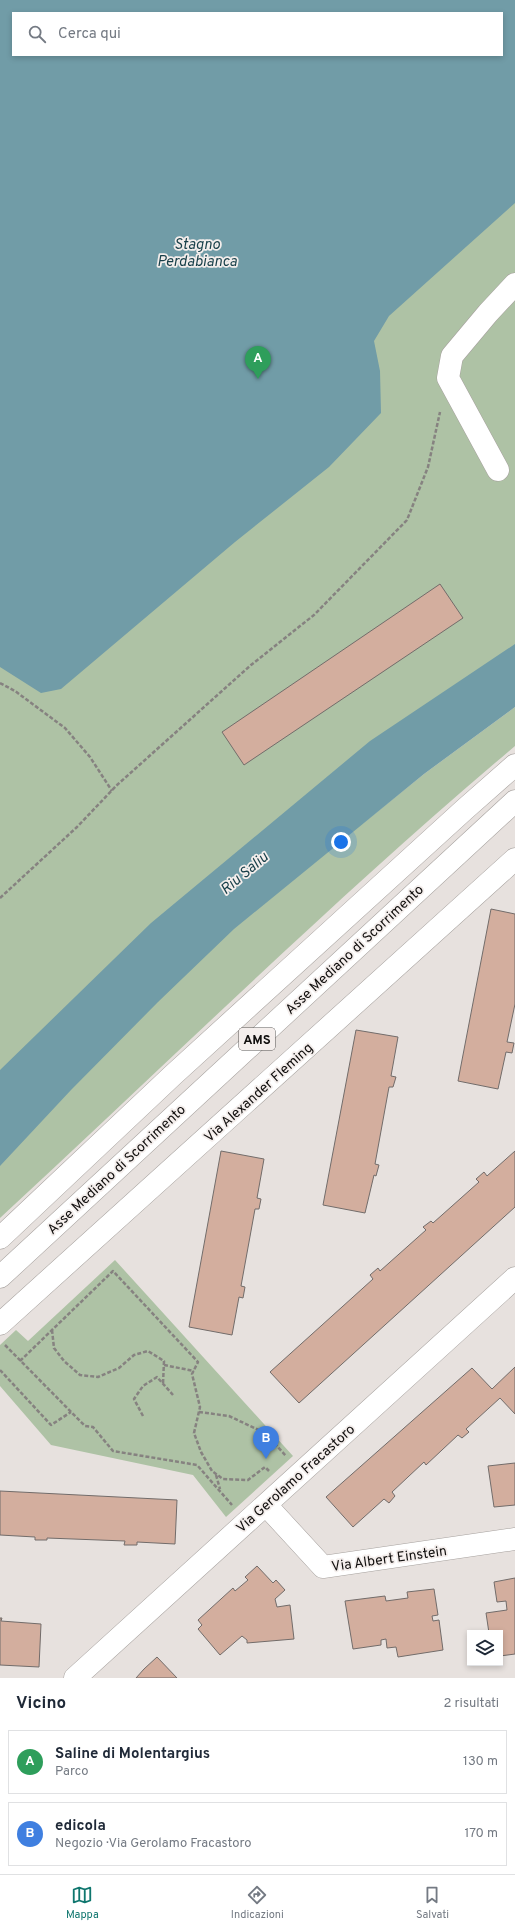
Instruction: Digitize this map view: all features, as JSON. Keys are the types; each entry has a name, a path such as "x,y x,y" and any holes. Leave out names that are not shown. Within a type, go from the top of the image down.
{"main road":[{"path":"498,470 448,378 452,356 488,313 515,284"},
{"name":"Asse Mediano di Scorrimento","path":"0,1238 173,1075 453,819 515,766"},
{"name":"Asse Mediano di Scorrimento","path":"0,1277 515,800"},
{"name":"Via Alexander Fleming","path":"1,1333 515,860"},
{"name":"Via Gerolamo Fracastoro","path":"75,1678 515,1278"},
{"name":"Via Albert Einstein","path":"266,1505 323,1567 515,1539"}],"path":[{"path":"0,898 77,827 112,791 251,665 314,615 407,520 428,467 448,378"},
{"path":"0,684 15,691 65,728 90,757 112,791"},
{"path":"20,1361 113,1271 198,1362 192,1374 200,1406 194,1433 201,1452 212,1471 223,1479 248,1480 265,1467 284,1488"},
{"path":"52,1330 54,1348 64,1361 80,1375 98,1377 119,1368 134,1355 148,1351 164,1361 163,1384"},
{"path":"1,1333 20,1361 85,1426 93,1427 113,1451 197,1465 247,1522"},
{"path":"164,1365 194,1370"},
{"path":"0,1370 51,1426 71,1412"},
{"path":"143,1416 134,1399 143,1386 157,1377 173,1395"},
{"path":"199,1412 229,1416 265,1433 302,1472"},
{"path":"216,1474 220,1491"}],"green space":[{"path":"0,0 515,0 515,703 420,772 362,824 424,774 515,707 515,746 383,861 0,1218"},
{"path":"115,1260 293,1456 226,1517 193,1475 51,1445 0,1386 0,1345 16,1330 28,1341"}],"water":[{"name":"Stagno Perdabianca","path":"0,0 515,0 515,203 389,316 374,341 380,371 381,413 329,467 235,542 61,689 41,693 0,667"},
{"name":"Riu Saliu","path":"515,644 515,707 424,774 234,929 158,1002 71,1090 0,1166 0,1070 151,923 370,741"}],"building":[{"path":"440,584 463,618 244,765 222,732"},
{"path":"491,909 515,914 515,1004 507,1042 514,1043 512,1053 506,1052 498,1089 458,1081"},
{"path":"356,1030 398,1037 391,1076 396,1077 393,1087 389,1087 375,1164 379,1165 376,1176 374,1175 365,1213 323,1205"},
{"path":"221,1151 264,1159 257,1198 261,1199 259,1209 255,1209 241,1286 245,1287 243,1298 239,1297 232,1335 189,1327"},
{"path":"515,1151 515,1207 299,1403 270,1372 373,1279 370,1275 378,1268 380,1271 426,1230 423,1227 431,1221 433,1223 479,1182 476,1179 484,1172 487,1176"},
{"path":"515,1367 515,1414 500,1398 466,1429 469,1432 462,1438 458,1435 426,1465 424,1462 392,1492 395,1496 389,1503 384,1499 353,1527 326,1497 472,1368 492,1389"},
{"path":"515,1463 515,1505 494,1507 488,1466"},
{"path":"0,1491 177,1500 175,1544 137,1542 137,1545 124,1545 125,1541 47,1538 47,1540 35,1540 35,1537 0,1535"},
{"path":"257,1566 273,1583 276,1580 285,1590 275,1599 277,1607 290,1605 294,1639 247,1643 247,1640 242,1636 220,1655 198,1629 202,1625 198,1620 233,1588 235,1591 248,1580 245,1577"},
{"path":"515,1578 515,1654 503,1656 503,1630 489,1630 486,1613 507,1610 506,1601 497,1602 494,1582"},
{"path":"434,1589 438,1615 432,1616 433,1621 439,1620 443,1650 398,1657 396,1647 387,1648 386,1639 381,1640 381,1645 353,1649 345,1601 385,1596 386,1601 408,1598 407,1592"},
{"path":"0,1618 2,1618 1,1621 41,1624 39,1667 0,1665"},
{"path":"157,1657 177,1678 136,1678 144,1669"}],"place":[{"name":"Saline di Molentargius","path":"258,379"},
{"name":"edicola","path":"266,1459"}]}
